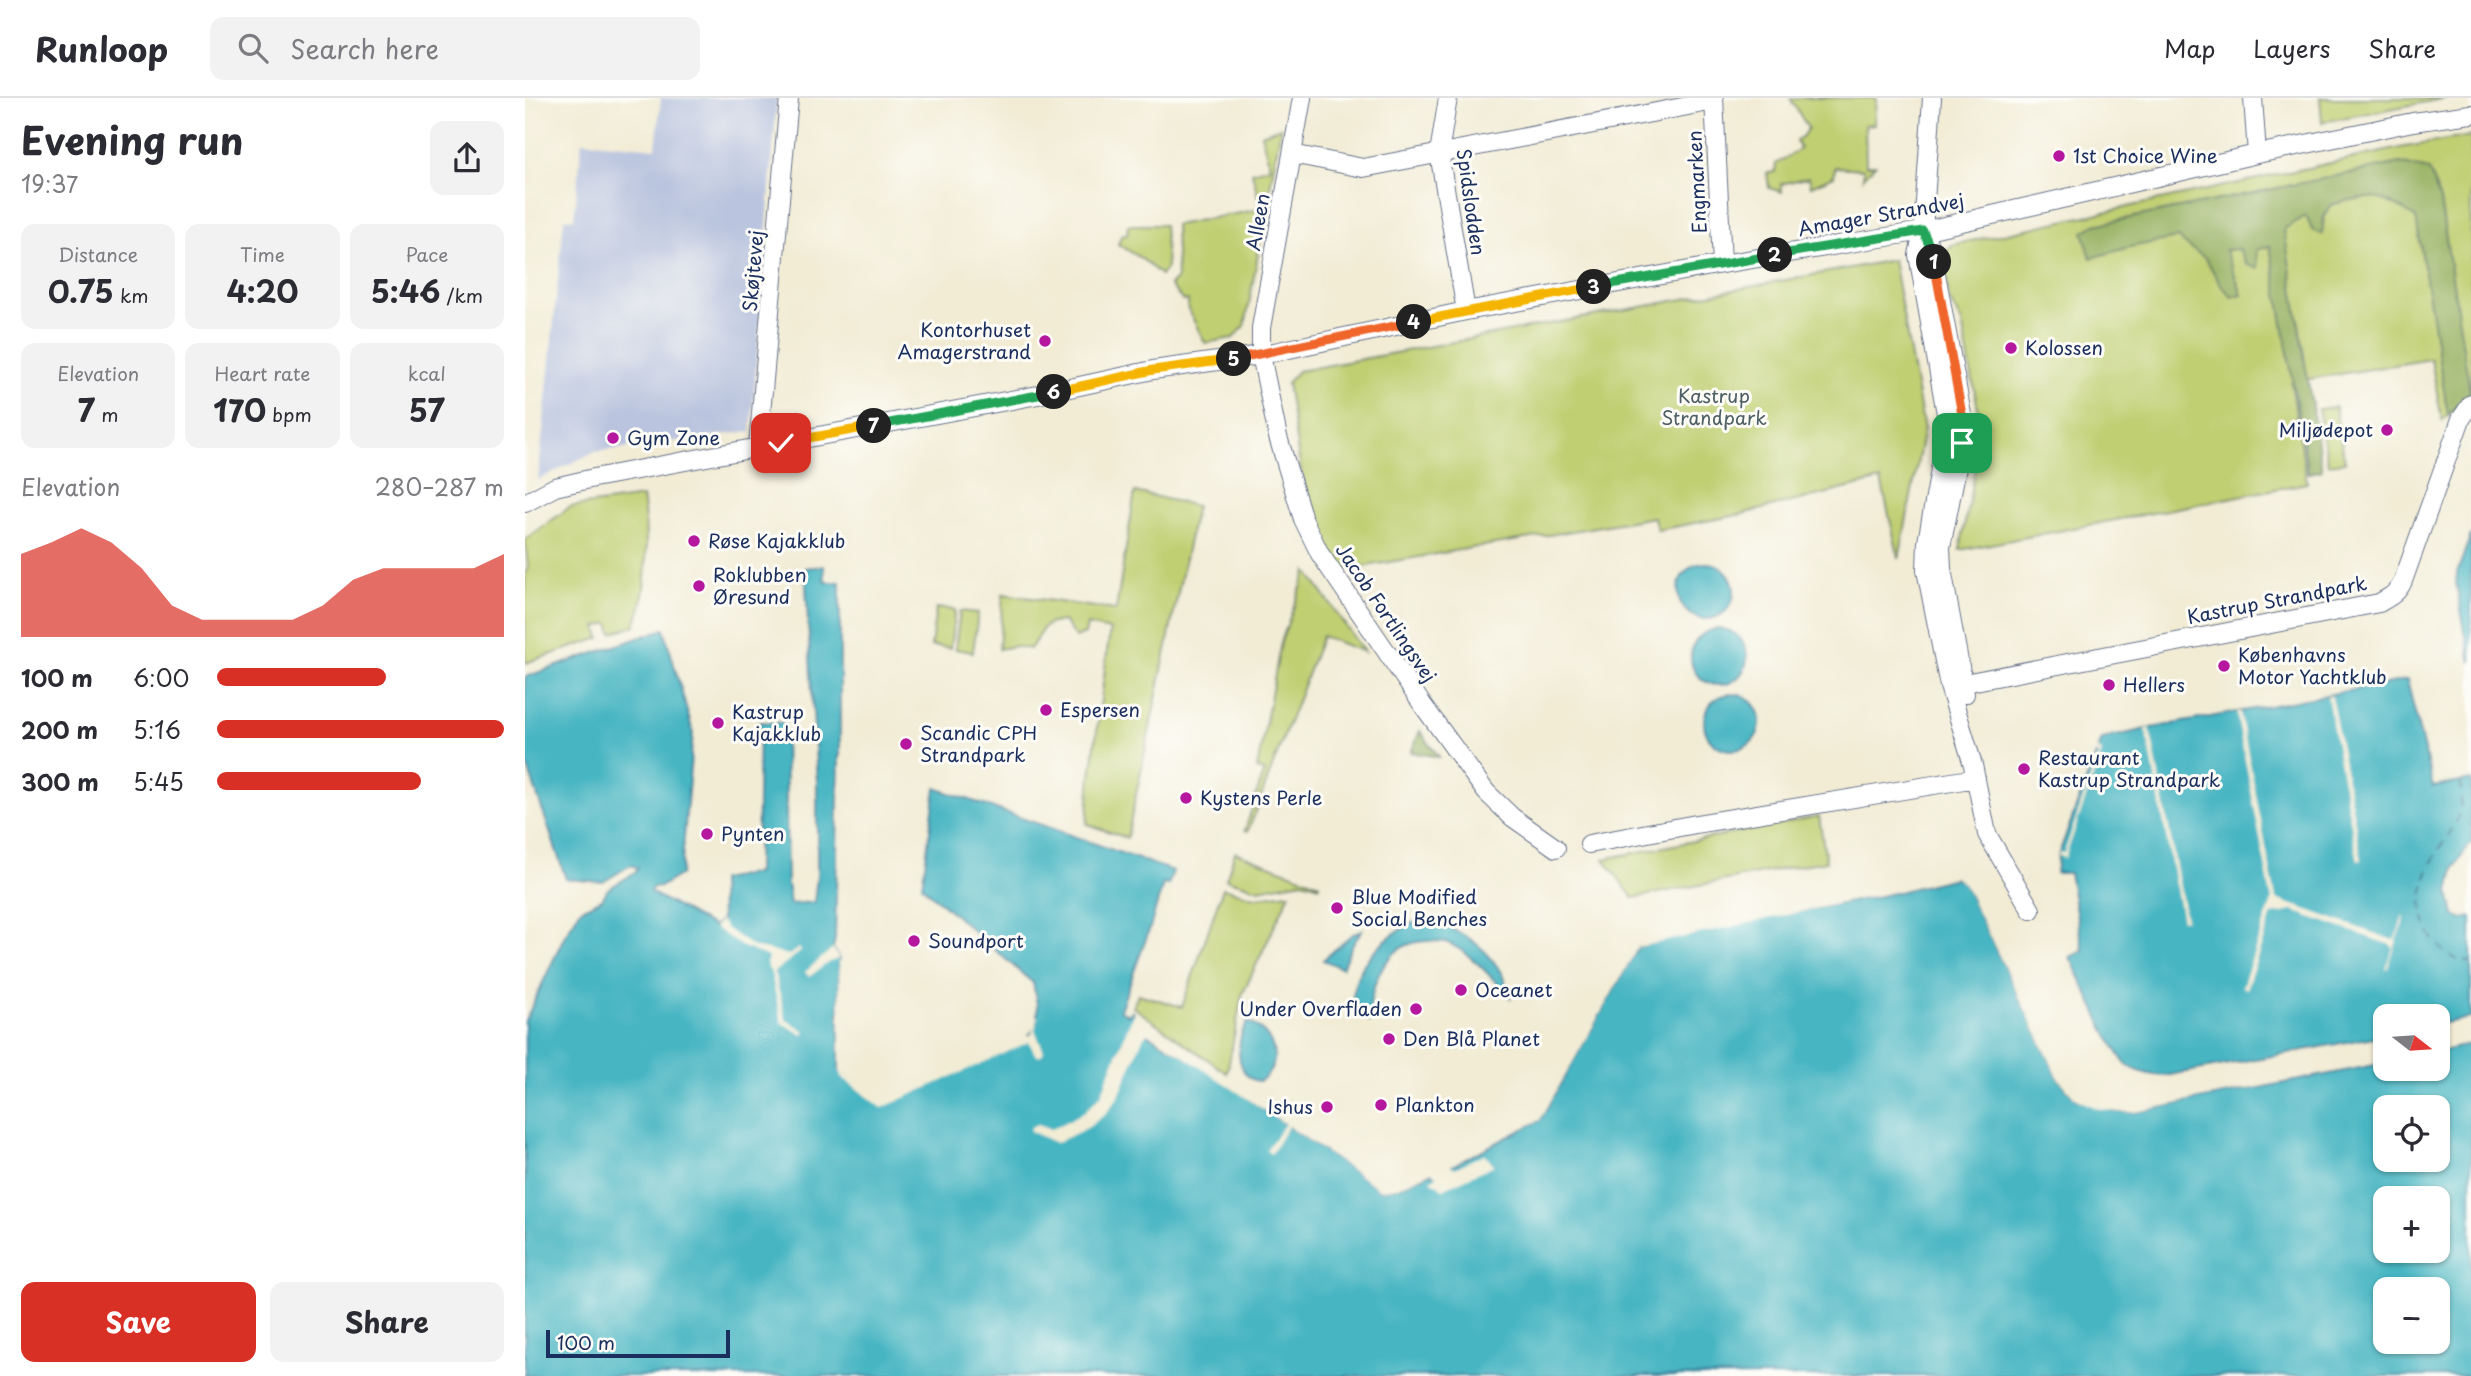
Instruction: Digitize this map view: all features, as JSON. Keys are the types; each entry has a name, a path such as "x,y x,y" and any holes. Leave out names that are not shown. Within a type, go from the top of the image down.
{"street":[{"name":"Skøjtevej","path":"758,447 789,98"},
{"name":"Alleen","path":"1261,355 1261,328 1302,98"},
{"name":"Spidslodden","path":"1448,98 1439,153 1466,311"},
{"path":"1932,98 1923,231 1918,255 1948,425 1927,542 1926,570 1956,684 1987,834 2031,910"},
{"path":"2253,98 2257,154"},
{"path":"1292,154 1363,168 1714,100"},
{"name":"Engmarken","path":"1714,100 1722,264"},
{"name":"Amager Strandvej","path":"525,503 555,487 594,478 1038,395 1153,370 1261,355 1466,311 1722,264 1923,231 2257,154 2413,122 2471,114"},
{"name":"Jacob Fortlingsvej","path":"1261,355 1290,479 1303,519 1320,554 1422,704 1486,792 1512,817 1556,848"},
{"name":"Kastrup Strandpark","path":"1956,684 2379,603 2390,598 2399,590 2403,581 2461,419 2471,404"},
{"name":"Amager Strandvej","path":"525,516 594,478"},
{"path":"1589,844 1974,771"}],"shaded area":[{"path":"661,98 777,98 751,431 594,452 538,480 564,219 574,218 582,141 656,148"}],"green space":[{"path":"1790,98 1876,98 1874,124 1865,125 1866,165 1875,165 1863,178 1864,169 1835,167 1834,176 1811,186 1809,177 1781,184 1782,192 1769,188 1767,173 1775,172 1776,164 1800,149 1796,141 1808,128"},
{"path":"2320,98 2447,98 2322,122"},
{"path":"1281,127 1245,326 1233,338 1205,343 1188,309 1188,300 1183,301 1170,285 1177,278 1175,225 1261,209 1252,172 1270,167 1261,134"},
{"path":"2471,136 2471,397 2442,420 2431,359 2291,382 2307,483 1960,550 1976,462 1980,420 1962,323 1949,300 1942,256 1952,245 2405,147"},
{"path":"2400,163 2429,170 2440,200 2470,392 2448,415 2416,218 2394,204 2375,198 2330,205 2324,217 2322,234 2312,230 2306,216 2284,229 2322,470 2308,473 2270,246 2256,250 2258,268 2247,265 2239,249 2225,250 2242,294 2232,297 2221,285 2206,259 2177,238 2091,258 2083,232 2095,225"},
{"path":"1128,225 1164,225 1167,268 1161,275 1118,244 1122,234 1127,235"},
{"name":"Kastrup Strandpark","path":"1893,260 1924,429 1899,559 1881,480 1738,515 1657,530 1654,517 1343,570 1315,523 1303,485 1287,383 1298,371"},
{"path":"2335,407 2345,462 2328,464 2318,409"},
{"path":"1135,492 1196,506 1127,838 1087,824 1110,630 1087,625 1085,634 1076,638 1063,621 1055,622 1042,629 1030,649 1014,646 999,649 1003,594 1116,610"},
{"path":"642,497 645,581 634,626 612,633 609,623 597,627 600,638 525,663 525,574 528,567 525,540 570,507"},
{"path":"1307,571 1364,652 1322,636 1248,831 1245,830 1264,771 1257,769 1281,642"},
{"path":"936,608 955,610 950,648 931,646"},
{"path":"960,611 978,613 973,652 955,649"},
{"path":"1420,731 1439,757 1411,752"},
{"path":"1819,816 1826,861 1633,898 1604,859"},
{"path":"1235,852 1320,886 1302,881 1259,889 1226,879"},
{"path":"1223,888 1255,897 1290,893 1242,995 1227,1073 1133,1007 1138,994 1182,1007"}],"water":[{"path":"2471,534 2471,662 2456,584 2457,573"},
{"path":"1706,563 1717,565 1726,571 1732,580 1732,602 1726,611 1717,617 1706,619 1695,617 1686,611 1680,602 1678,591 1680,580 1686,571 1695,565"},
{"path":"824,566 825,582 840,582 840,755 833,948 839,959 839,1064 840,1071 881,1105 1027,1038 1037,1019 1033,983 922,886 936,788 1173,871 1168,885 1163,884 1120,1010 1129,1015 1132,1011 1147,1034 1196,1062 1380,1190 1398,1187 1431,1173 1435,1175 1540,1120 1638,947 1690,932 1881,896 1955,878 1964,884 2059,1079 2076,1099 2118,1112 2136,1112 2373,1065 2373,1082 2450,1082 2450,1049 2471,1044 2471,1376 525,1376 525,1021 564,937 581,909 602,899 608,889 636,872 638,868 631,865 603,882 566,879 525,759 525,677 664,629 693,732 681,874 658,888 656,886 650,892 714,927 721,920 720,880 757,873 759,722 785,723 787,884 790,904 814,902 817,876 817,782 805,568"},
{"path":"1719,629 1739,637 1747,657 1739,677 1719,685 1699,677 1691,657 1699,637"},
{"path":"2407,680 2433,787 2471,780 2471,842 2454,868 2449,893 2454,915 2463,919 2471,917 2471,1018 2450,1022 2450,1004 2373,1004 2373,1037 2165,1076 2128,1066 2107,1033 2070,957 2083,951 2069,873 2056,873 2058,856 2102,739"},
{"path":"1732,694 1743,696 1752,702 1758,711 1758,733 1752,742 1743,748 1732,750 1721,748 1712,742 1706,733 1704,722 1706,711 1712,702 1721,696"},
{"path":"1419,920 1450,928 1477,944 1498,967 1510,997 1481,967 1456,947 1442,941 1415,942 1402,947 1383,966 1373,992 1369,1021 1353,1001 1359,974 1365,962 1384,942"},
{"path":"1362,930 1342,968 1323,960 1353,934"},
{"path":"1248,1022 1264,1033 1273,1049 1273,1066 1260,1081 1251,1079 1241,1066 1239,1047"}],"pier":[{"path":"2331,695 2362,860 2358,861 2327,696"},
{"path":"2236,712 2240,712 2276,899 2393,940 2396,939 2403,916 2405,917 2387,970 2393,948 2391,945 2293,911 2272,915 2246,989 2242,987 2272,901"},
{"path":"2150,728 2186,919 2182,920 2146,729"},
{"path":"2096,750 2102,752 2065,858 2058,856 2059,852 2064,853 2098,755"},
{"path":"1955,875 1967,882 2062,1077 2078,1096 2118,1109 2136,1108 2373,1063 2136,1112 2099,1109 2076,1099 2059,1079 1964,884 1955,878"},
{"path":"1900,887 1901,890 1638,947 1540,1120 1454,1161 1537,1117 1636,944 1690,929"},
{"path":"721,920 727,929 753,947 789,955 799,948 801,951 774,972 786,1020 805,1031 803,1035 782,1023 771,973 766,964 768,957 741,946 714,927"},
{"path":"833,948 839,959 829,962 809,977 805,972"},
{"path":"839,959 843,968 843,1070 882,1101 1032,1034 1034,1017 1038,1016 1035,1030 1044,1052 1036,1056 1029,1042 882,1108 843,1078 840,1071"},
{"path":"1135,1009 1149,1032 1198,1060 1381,1187 1397,1184 1430,1169 1435,1171 1449,1164 1455,1168 1484,1154 1494,1165 1443,1189 1431,1180 1437,1176 1431,1172 1398,1187 1380,1190 1288,1126 1271,1154 1266,1150 1285,1124 1148,1032 1119,1096 1107,1112 1089,1127 1056,1143 1030,1131 1031,1127 1037,1124 1051,1129 1068,1121 1085,1111 1101,1095"}],"ferry route":[{"path":"2461,782 2459,815 2426,878 2423,911 2429,932 2442,950 2450,956 2471,962"}],"place":[{"name":"1st Choice Wine","path":"2059,156"},
{"name":"Kontorhuset Amagerstrand","path":"1045,341"},
{"name":"Kolossen","path":"2011,348"},
{"name":"Miljødepot","path":"2387,430"},
{"name":"Gym Zone","path":"613,438"},
{"name":"Røse Kajakklub","path":"694,541"},
{"name":"Roklubben Øresund","path":"699,586"},
{"name":"Københavns Motor Yachtklub","path":"2224,666"},
{"name":"Hellers","path":"2109,685"},
{"name":"Espersen","path":"1046,710"},
{"name":"Kastrup Kajakklub","path":"718,723"},
{"name":"Scandic CPH Strandpark","path":"906,744"},
{"name":"Restaurant Kastrup Strandpark","path":"2024,769"},
{"name":"Kystens Perle","path":"1186,798"},
{"name":"Pynten","path":"707,834"},
{"name":"Blue Modified Social Benches","path":"1337,908"},
{"name":"Soundport","path":"914,941"},
{"name":"Oceanet","path":"1461,990"},
{"name":"Under Overfladen","path":"1416,1009"},
{"name":"Den Blå Planet","path":"1389,1039"},
{"name":"Plankton","path":"1381,1105"},
{"name":"Ishus","path":"1327,1107"}],"route":[{"path":"781,443 1038,395 1153,370 1261,355 1466,311 1722,264 1923,231 1932,252 1963,420 1962,443"}]}
